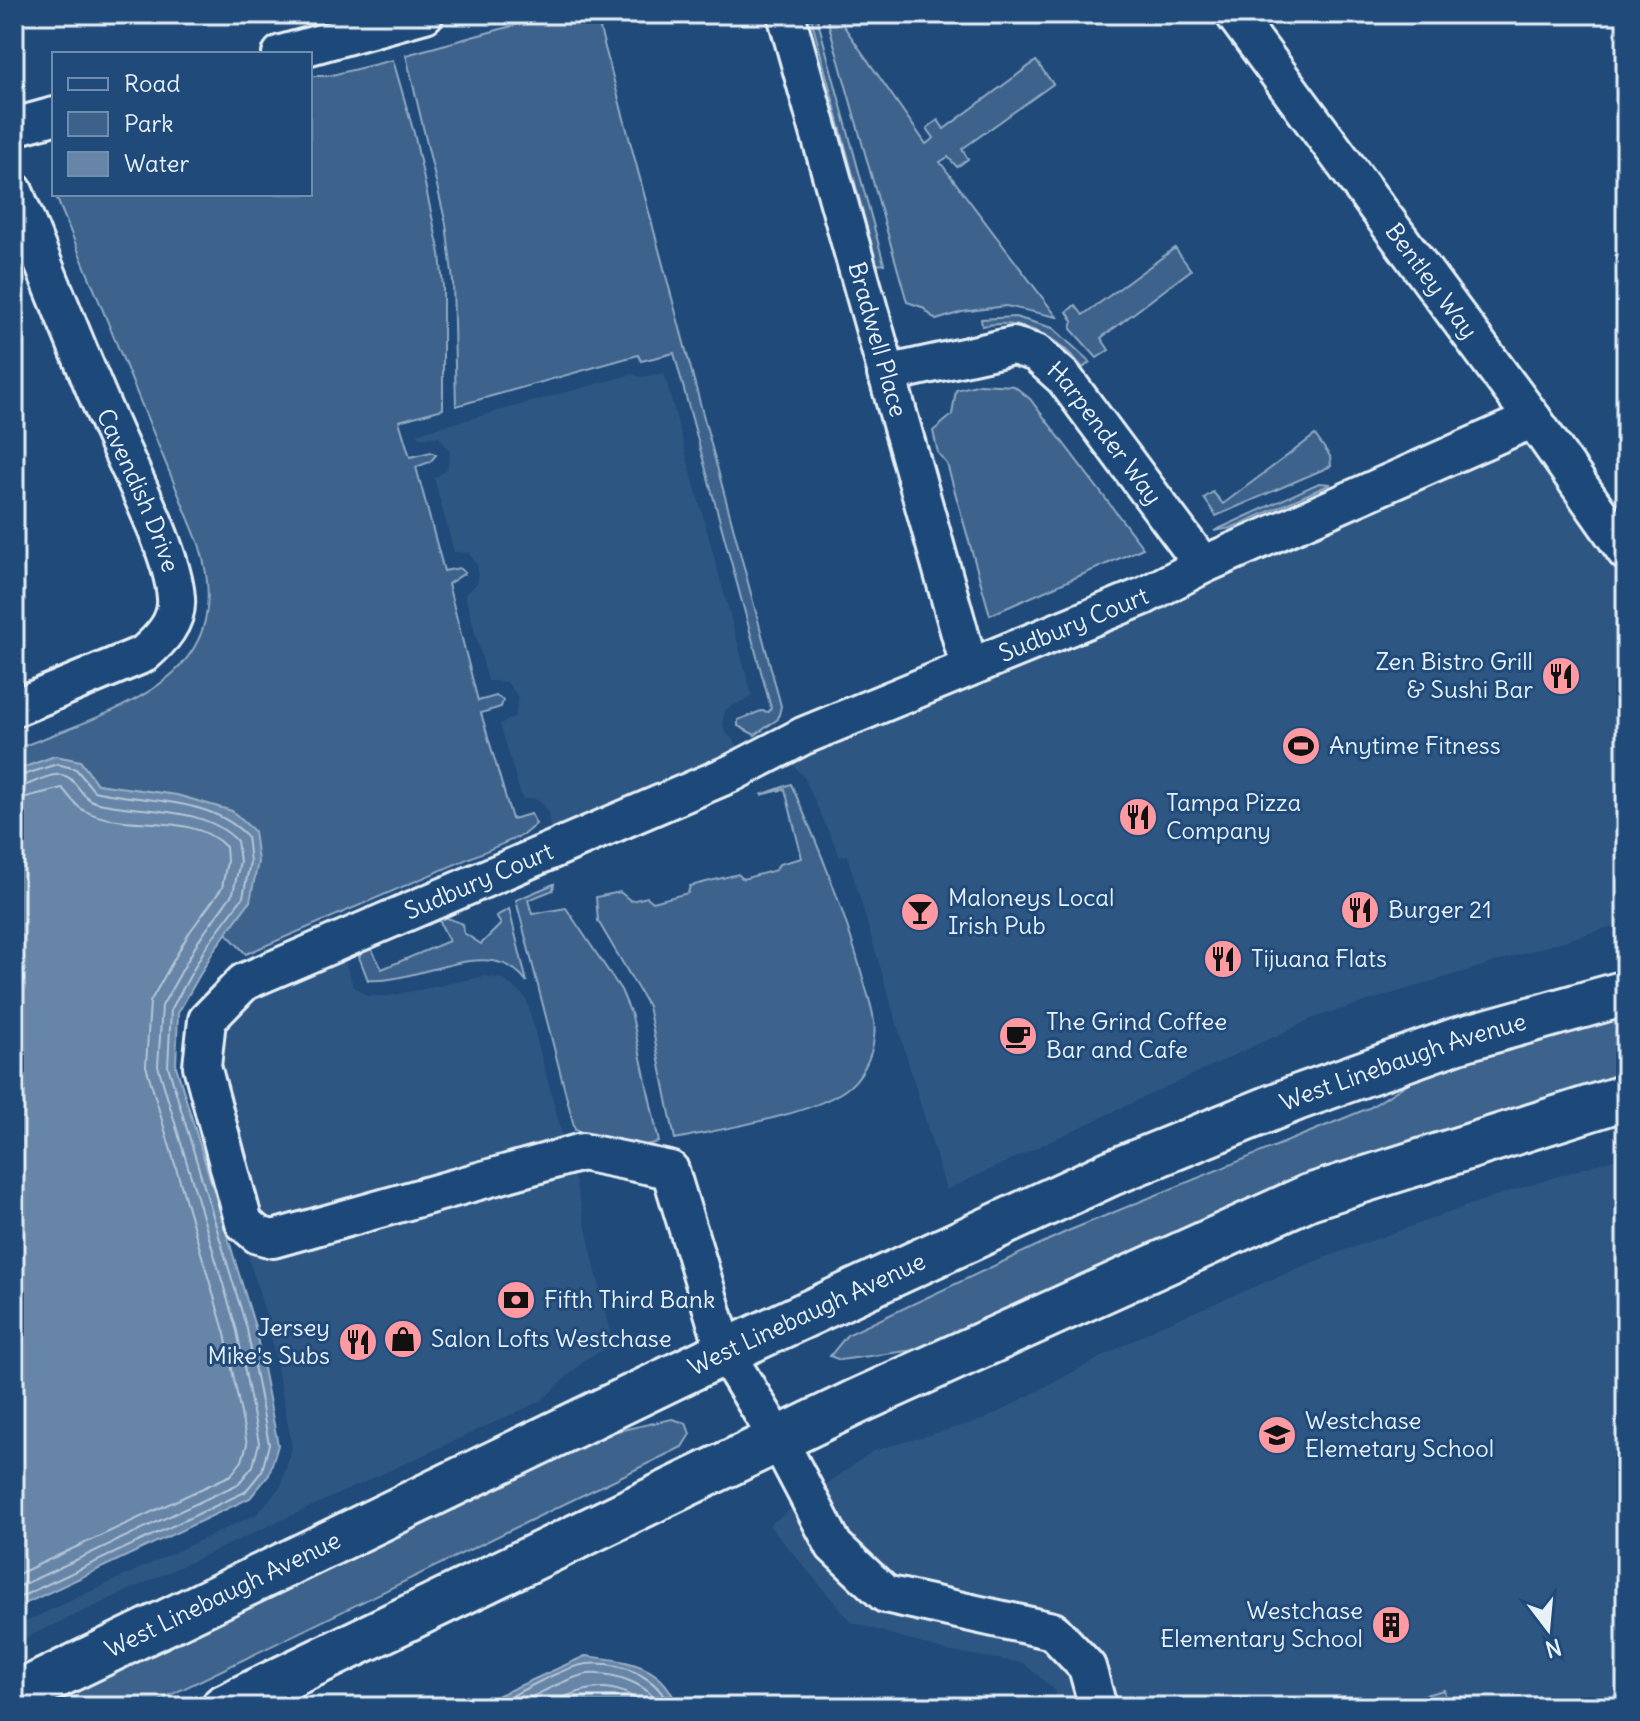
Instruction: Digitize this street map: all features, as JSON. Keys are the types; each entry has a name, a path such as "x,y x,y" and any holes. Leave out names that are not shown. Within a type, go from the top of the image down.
{"main road":[{"name":"West Linebaugh Avenue","path":"14,1696 725,1352 1111,1173 1296,1098 1458,1040 1626,993"},
{"path":"224,1707 778,1439 1075,1300 1309,1197 1626,1097"}],"street":[{"path":"288,52 425,14"},
{"name":"Bradwell Place","path":"786,14 969,666"},
{"name":"Bentley Way","path":"1234,14 1533,419 1626,552"},
{"path":"14,127 52,117"},
{"name":"Cavendish Drive","path":"14,191 141,496 172,578 176,601 172,622 161,639 144,654 14,708"},
{"name":"Harpender Way","path":"886,374 1013,346 1036,353 1064,378 1203,565"},
{"name":"Sudbury Court","path":"725,1352 670,1170 582,1152 273,1239 258,1235 244,1223 202,1066 207,1020 224,999 244,982 732,773 796,739 1144,596 1203,565 1533,419"},
{"path":"725,1352 778,1439 834,1546 885,1594 1053,1631 1087,1667 1098,1707"}],"shaded area":[{"path":"664,373 752,696 726,709 723,719 724,730 739,747 550,829 548,811 542,803 533,798 522,799 500,724 515,716 518,697 507,682 488,681 465,595 478,582 478,567 469,553 454,552 434,478 447,470 450,451 439,437 419,437 418,433 633,374 641,377"},
{"path":"1528,442 1626,582 1626,922 1316,1017 946,1190 847,855 840,857 804,777 792,764 975,683 1150,615 1199,588 1201,591 1212,581"},
{"path":"344,958 353,986 367,996 389,996 486,976 502,979 512,986 526,998 563,1138 272,1219 258,1212 219,1065 223,1029 253,999"},
{"name":"Westchase Elemetary School","path":"1626,1155 1626,1707 1060,1707 1055,1690 1023,1663 946,1651 851,1622 769,1525 873,1451 985,1419 1158,1327 1321,1259 1489,1198"},
{"path":"574,1175 613,1346 587,1358 541,1401 14,1643 14,1627 257,1514 281,1486 292,1446 269,1325 246,1249 256,1255 279,1257"}],"green space":[{"path":"556,14 596,14 781,706 778,719 755,735 738,726 738,720 761,711 769,712 771,708 674,353 641,361 638,355 456,406 453,281 446,224 406,55"},
{"path":"810,14 816,14 884,264 877,265"},
{"path":"826,15 836,15 926,144 934,138 927,128 938,120 944,129 1036,61 1053,84 962,149 968,159 957,167 948,157 940,162 1057,317 1006,306 962,312 936,320 922,307 907,302"},
{"path":"393,60 414,133 440,254 443,409 399,421 410,457 431,452 436,455 430,462 416,467 444,571 459,568 465,573 448,584 478,701 496,696 503,700 501,707 481,713 512,819 531,814 536,824 523,835 246,954 226,933 250,901 134,791 97,784 80,761 55,756 14,771 14,750 91,720 160,684 186,659 203,629 208,591 199,544 56,196 312,196 312,76 328,76"},
{"path":"1175,248 1191,270 1101,338 1109,350 1097,358 1071,329 1073,321 1067,312 1075,305 1083,315"},
{"path":"1015,317 1053,328 1090,362 1083,368 1062,347 1025,327 982,326 981,319"},
{"path":"980,384 1014,386 1030,399 1143,548 990,615 947,464 938,453 933,431 952,415 956,390"},
{"path":"1315,435 1330,456 1331,466 1216,516 1204,498 1213,492 1223,504"},
{"path":"1319,483 1331,484 1231,528 1214,531"},
{"path":"791,784 831,880 855,952 873,1016 875,1031 871,1053 856,1080 829,1099 787,1114 675,1139 648,1006 598,921 596,897 620,892 631,901 647,897 653,902 688,893 690,886 738,874 743,879 776,870 779,864 802,858 785,789 761,795"},
{"path":"554,884 553,890 528,900 532,914 566,908 621,990 632,1016 659,1142 632,1148 575,1130 516,900"},
{"path":"509,909 527,982 512,968 494,961 452,964 387,979 368,980 359,957 369,944 382,969 449,941 439,920 442,916 463,924 464,933 481,944 501,924 496,916"},
{"path":"1626,1007 1626,1077 937,1347 840,1360 830,1356 847,1335 1068,1231 1369,1108 1440,1063"},
{"path":"672,1419 686,1423 690,1434 682,1447 164,1698 152,1707 30,1707 604,1434"},
{"path":"1444,1690 1449,1707 1379,1707"}],"water":[{"path":"55,756 80,761 97,784 177,795 232,811 254,831 258,862 250,901 214,950 178,1013 176,1066 255,1327 278,1445 269,1475 250,1498 14,1609 14,771"},
{"path":"585,1656 628,1663 653,1673 671,1692 677,1707 473,1707"}],"place":[{"name":"Zen Bistro Grill & Sushi Bar","path":"1561,676"},
{"name":"Anytime Fitness","path":"1301,746"},
{"name":"Tampa Pizza Company","path":"1138,817"},
{"name":"Burger 21","path":"1360,910"},
{"name":"Maloneys Local Irish Pub","path":"920,912"},
{"name":"Tijuana Flats","path":"1223,959"},
{"name":"The Grind Coffee Bar and Cafe","path":"1018,1036"},
{"name":"Fifth Third Bank","path":"516,1300"},
{"name":"Salon Lofts Westchase","path":"403,1339"},
{"name":"Jersey Mike's Subs","path":"358,1342"},
{"name":"Westchase Elemetary School","path":"1277,1435"},
{"name":"Westchase Elementary School","path":"1391,1625"}]}
